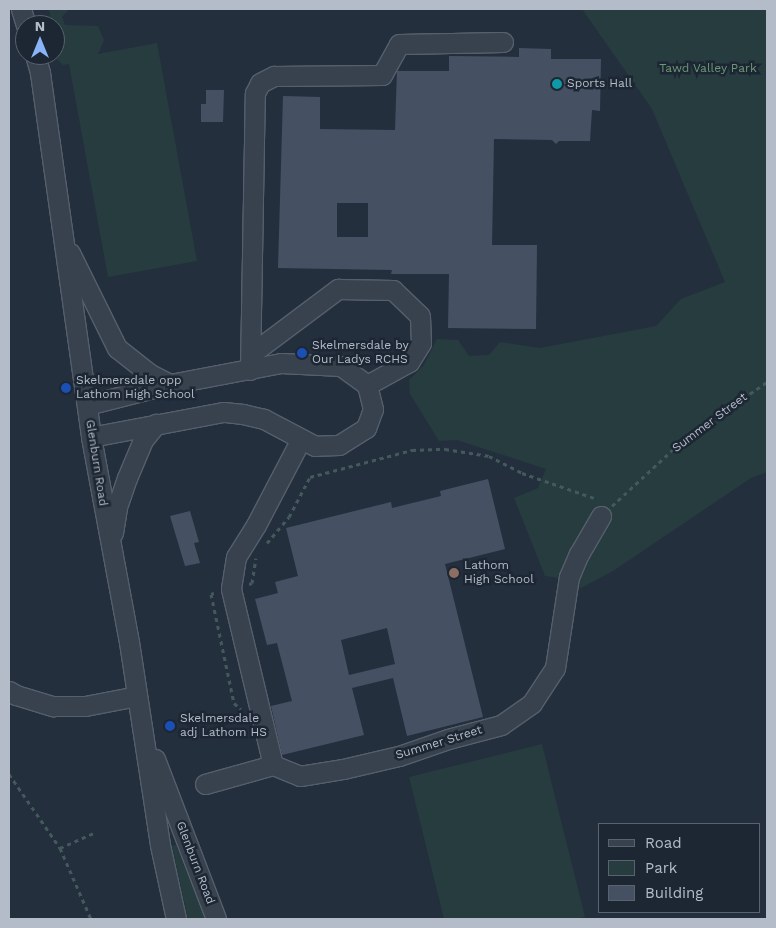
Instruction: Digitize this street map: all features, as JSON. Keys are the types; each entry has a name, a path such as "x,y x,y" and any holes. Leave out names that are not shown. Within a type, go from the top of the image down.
{"street":[{"path":"250,362 255,93 260,83 274,76 382,75 399,44 502,42"},
{"name":"Glenburn Road","path":"38,65 91,437 137,696 160,845 176,919"},
{"path":"63,238 117,348 150,374 170,384"},
{"path":"250,362 338,289 392,290 420,316 421,343 409,362 367,385"},
{"path":"87,405 250,362 341,366 367,385 373,408 366,428 339,445 314,446 264,420 243,414 223,412 91,437"},
{"path":"110,548 117,507 126,478 143,440 156,424"},
{"path":"204,784 273,765 231,589 236,557 256,525 301,439"},
{"name":"Summer Street","path":"273,765 300,776 343,769 399,756 448,739 501,725 532,703 556,668 569,577 579,554 601,516"},
{"path":"9,691 16,695 53,706 85,706 137,696"},
{"name":"Glenburn Road","path":"141,723 216,919"}],"path":[{"name":"Summer Street","path":"601,516 684,439 767,382"},
{"path":"263,548 289,517 310,477 412,450 445,449 489,456 522,472 597,500 601,516"},
{"path":"242,710 234,703 211,594 252,583 257,556"},
{"path":"9,774 60,848 91,919"},
{"path":"60,848 96,832"}],"green space":[{"path":"49,9 69,9 64,15 50,15"},
{"name":"Tawd Valley Park","path":"582,9 767,9 767,472 751,478 613,571 581,588 566,579 545,576 514,498 538,488 546,469 457,440 439,441 410,394 409,380 424,365 437,339 458,340 469,356 489,355 500,342 540,348 656,326 681,299 725,282 652,109"},
{"path":"65,25 98,26 104,40 98,54 157,43 197,261 108,277 69,64 65,65"},
{"path":"542,744 585,917 574,919 444,919 409,777"},
{"path":"176,845 206,919 188,919 172,846"}],"building":[{"path":"519,48 551,49 551,59 601,59 600,111 592,110 590,141 559,141 556,144 552,140 494,139 492,245 537,245 536,329 448,328 449,274 391,274 392,270 278,268 283,96 320,97 320,129 395,130 397,71 449,71 449,56 519,57","holes":["337,203 368,203 368,237 337,237"]},
{"path":"206,90 224,90 223,122 201,122 201,104 206,104"},
{"path":"488,479 505,549 445,564 483,717 407,736 393,678 352,688 364,735 282,755 271,706 292,701 277,643 267,645 255,599 278,593 275,582 298,576 286,528 391,502 392,508 441,496 440,491","holes":["387,628 395,664 349,675 341,640"]},
{"path":"190,511 199,542 194,543 200,563 185,566 170,516"}],"place":[{"name":"Sports Hall","path":"557,84"},
{"name":"Skelmersdale by Our Ladys RCHS","path":"302,353"},
{"name":"Skelmersdale opp Lathom High School","path":"66,388"},
{"name":"Lathom High School","path":"454,573"},
{"name":"Skelmersdale adj Lathom HS","path":"170,726"}]}
